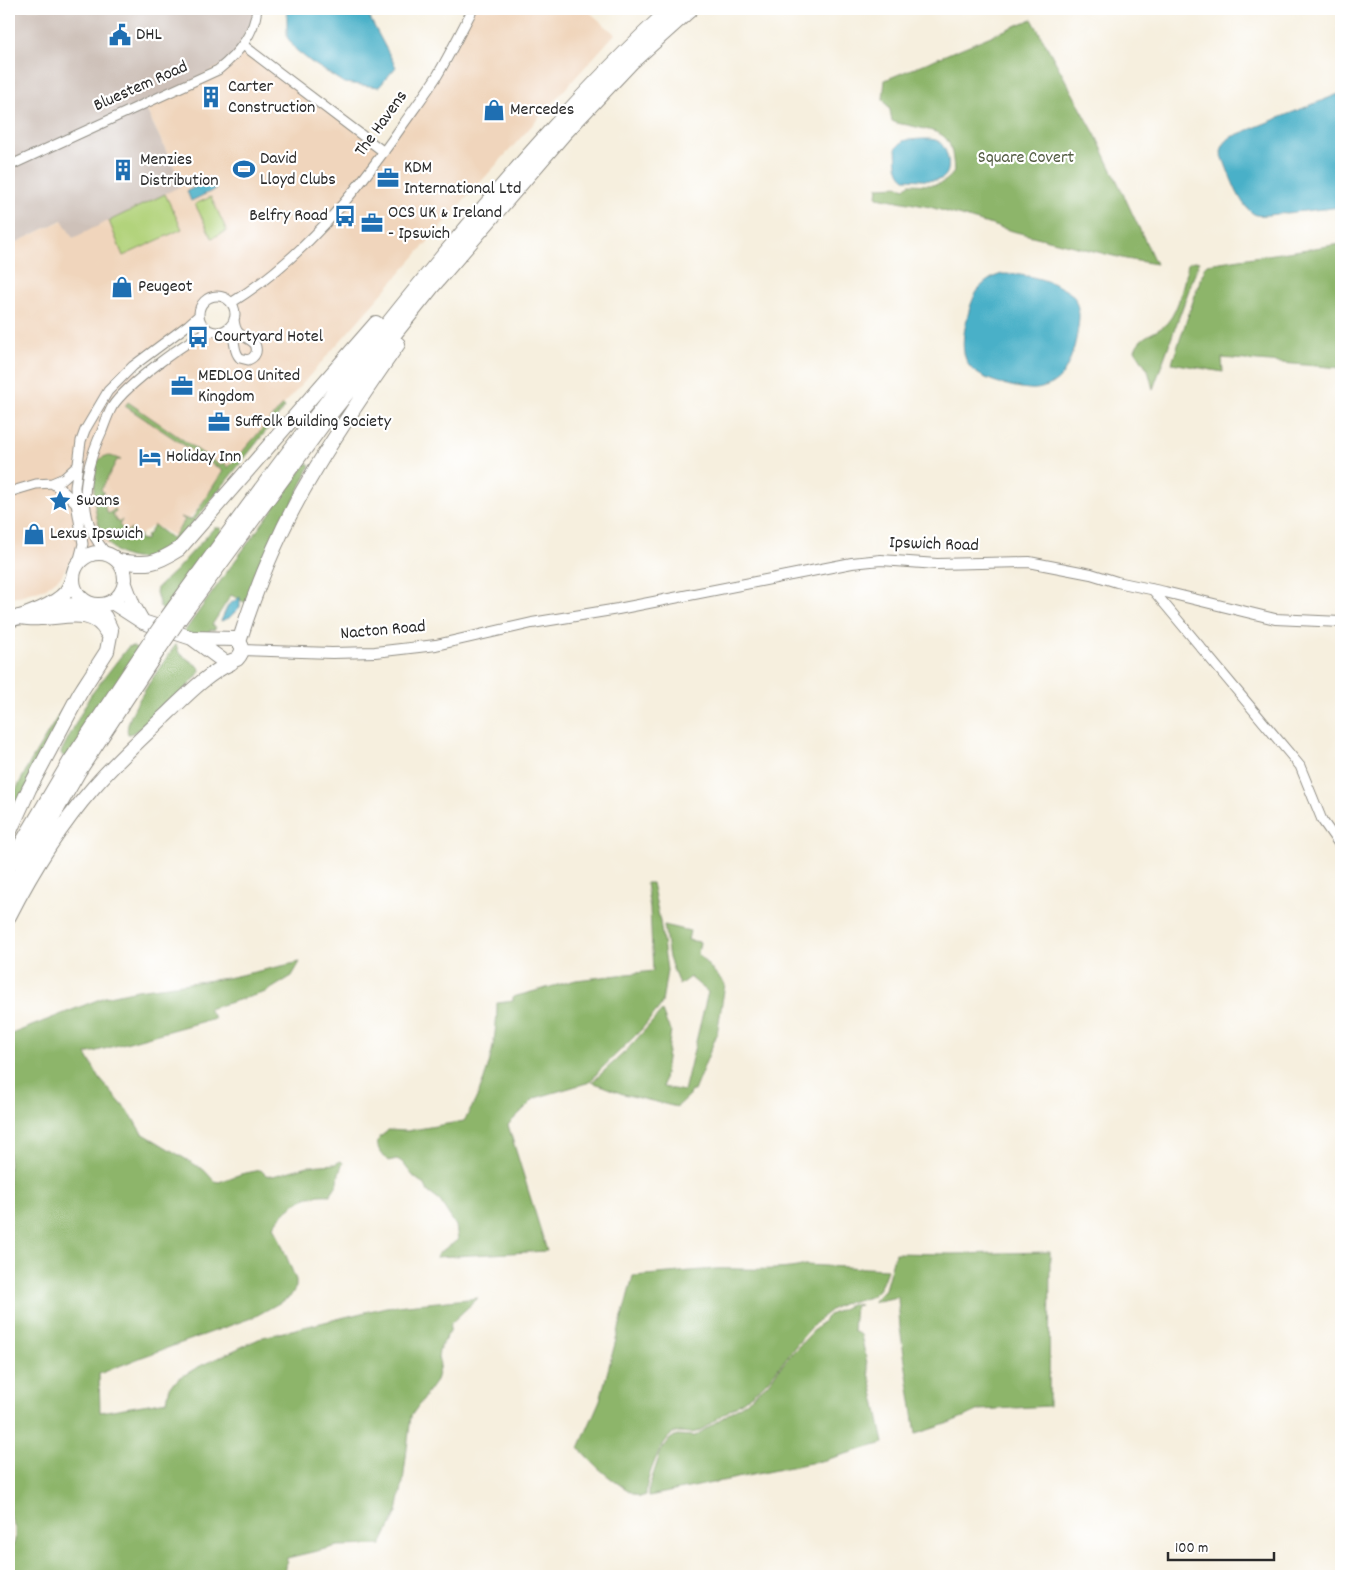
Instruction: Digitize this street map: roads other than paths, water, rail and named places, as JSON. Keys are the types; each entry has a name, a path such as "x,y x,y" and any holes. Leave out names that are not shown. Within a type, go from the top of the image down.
{"main road":[{"path":"9,865 69,763 154,645 252,500 376,336 542,138 638,38 670,9"},
{"path":"170,622 329,416 433,286 570,127 632,62 692,9"},
{"path":"14,619 43,608 64,594 68,589 78,563 92,554 138,564 152,564 162,560 178,549 430,259 461,234"},
{"path":"9,916 27,881 55,837 92,789 133,745 177,704 214,672 237,659 260,580 287,521 315,469 422,308 433,286"},
{"path":"43,608 112,602 120,595 124,584 124,573 113,558"},
{"path":"9,834 29,788 80,693 107,651 110,641 111,630 109,623 92,605 82,600 76,593 72,577"},
{"path":"124,584 143,622"},
{"path":"112,602 143,622 192,638 208,640 235,639 241,646"},
{"path":"14,619 70,614 87,616 102,625 110,641"},
{"path":"192,638 221,660 226,663 231,662"},
{"path":"9,893 154,645"}],"street":[{"name":"Bluestem Road","path":"9,166 218,70 232,60 243,45 251,32 257,9"},
{"name":"The Havens","path":"231,303 251,290 310,240 342,206 384,152 437,76 473,9"},
{"path":"243,45 384,152"},
{"path":"78,563 83,544 76,503 76,467 85,430 108,391 133,366 188,326 199,315 201,305 210,297 221,297 231,303 234,310 236,330 255,344 255,356 248,360 240,358 236,352 234,340 228,333 223,331 211,331 197,336 140,378 112,406 92,452 85,487 86,506 91,532 99,545 113,558"},
{"path":"199,315 204,327 211,331"},
{"path":"223,331 230,326 234,318"},
{"path":"9,492 29,486 52,483 64,478 76,467"},
{"path":"52,483 76,503"},
{"name":"Ipswich Road","path":"524,625 618,609 852,563 881,560 937,564 1029,562 1091,574 1117,582 1275,619 1341,622"},
{"path":"1152,589 1300,766 1322,820 1341,847"},
{"name":"Nacton Road","path":"241,646 332,654 375,652 436,645 524,625"}],"water":[{"path":"287,9 365,9 396,67 379,87 344,83 296,50 287,37"},
{"path":"1341,93 1341,207 1262,215 1256,215 1250,211 1239,197 1221,153 1224,144 1231,137"},
{"path":"931,139 942,144 948,160 945,176 937,180 905,179 897,165 896,148 906,140"},
{"path":"212,179 216,189 191,201 187,191"},
{"path":"1002,274 1040,279 1066,290 1074,296 1079,315 1075,343 1064,372 1050,385 1033,389 1015,387 989,379 975,372 964,355 964,335 975,294 983,284"},
{"path":"240,597 240,607 229,618 221,621 228,605"}],"place":[{"name":"DHL","path":"120,35"},
{"name":"Carter Construction","path":"211,97"},
{"name":"Mercedes","path":"494,110"},
{"name":"David Lloyd Clubs","path":"244,169"},
{"name":"Menzies Distribution","path":"123,170"},
{"name":"KDM International Ltd","path":"388,178"},
{"name":"Belfry Road","path":"345,216"},
{"name":"OCS UK & Ireland - Ipswich","path":"372,223"},
{"name":"Peugeot","path":"122,287"},
{"name":"Courtyard Hotel","path":"198,337"},
{"name":"MEDLOG United Kingdom","path":"182,386"},
{"name":"Suffolk Building Society","path":"219,422"},
{"name":"Holiday Inn","path":"150,457"},
{"name":"Swans","path":"60,501"},
{"name":"Lexus Ipswich","path":"34,534"}],"park label":[{"name":"Square Covert","path":"1026,158"}]}
